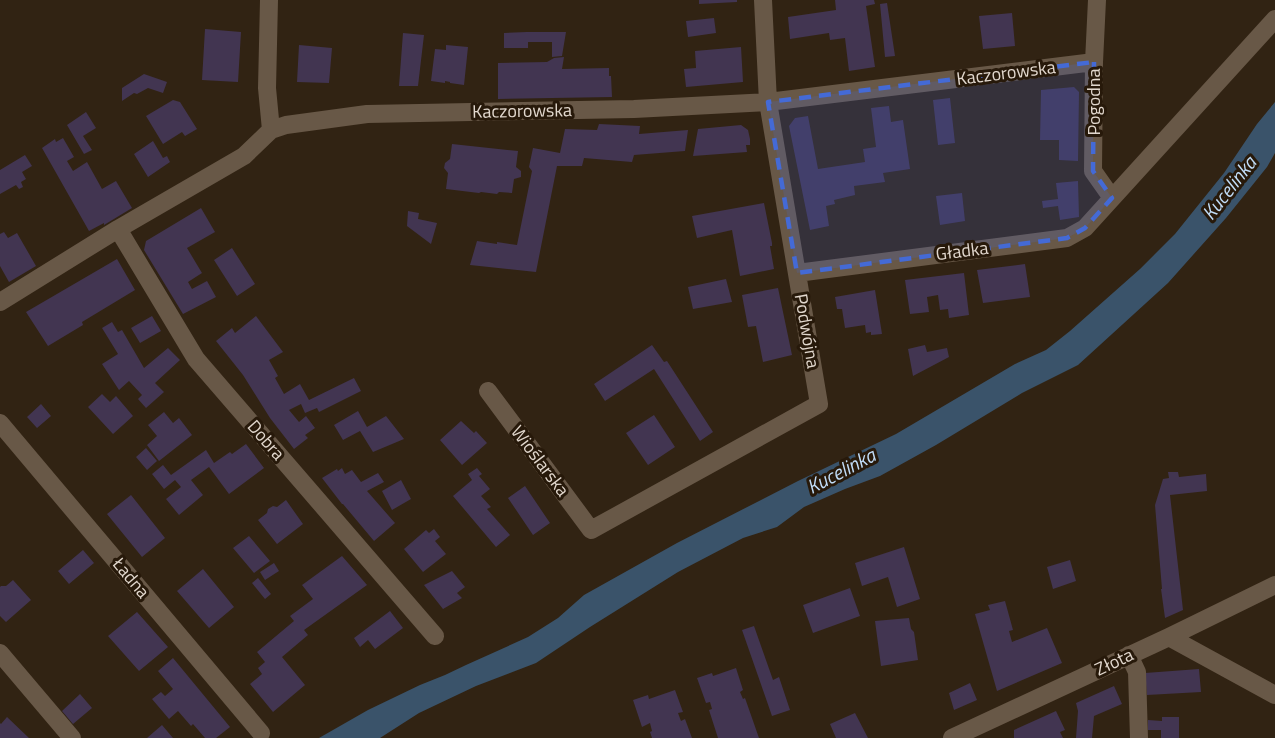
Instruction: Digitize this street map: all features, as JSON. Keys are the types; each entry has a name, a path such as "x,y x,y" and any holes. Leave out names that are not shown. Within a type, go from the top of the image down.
{"street":[{"path":"269,0 267,88 272,130"},
{"name":"Podwójna","path":"591,530 819,404 768,102 763,0"},
{"name":"Pogodna","path":"1097,0 1093,171 1112,198"},
{"path":"1112,198 1275,19"},
{"name":"Kaczorowska","path":"0,302 118,229 244,156 272,130 286,125 367,114 634,109 768,102 1094,62"},
{"name":"Gładka","path":"796,273 1067,238 1085,228 1112,198"},
{"name":"Dobra","path":"118,229 196,359 435,636"},
{"name":"Wioślarska","path":"488,391 591,530"},
{"name":"Ładna","path":"0,423 261,733"},
{"name":"Złota","path":"952,738 1275,585"},
{"path":"1169,637 1275,695"},
{"path":"0,652 72,738"},
{"path":"1130,655 1137,672 1139,738"}],"highlighted area":[{"path":"1094,62 1093,171 1112,198 1085,228 1067,238 797,273 768,102"}],"water":[{"name":"Kucelinka","path":"1275,102 1275,153 1267,167 1226,218 1168,283 1078,365 1022,393 880,476 804,507 777,527 743,538 678,572 536,663 476,686 419,713 380,738 319,738 368,710 528,637 558,618 584,595 677,543 896,434 1015,364 1046,350 1140,269 1175,234 1224,173"}],"building":[{"path":"699,0 737,0 737,2 699,4"},
{"path":"835,0 874,0 875,4 866,6 875,67 849,71 845,38 830,40 829,33 790,39 788,17 836,10"},
{"path":"887,3 895,56 885,57 880,4"},
{"path":"1012,13 1015,46 983,49 979,16"},
{"path":"714,18 716,33 688,37 686,21"},
{"path":"205,29 241,32 238,82 202,80"},
{"path":"566,32 562,56 552,57 552,42 528,42 528,48 504,48 504,33"},
{"path":"403,33 424,35 418,86 399,86"},
{"path":"299,45 332,48 329,83 297,82"},
{"path":"446,45 468,47 464,85 431,81 435,49 446,50"},
{"path":"741,47 743,82 686,87 684,69 696,68 695,51"},
{"path":"564,57 562,69 609,68 612,97 498,99 498,63 547,62 554,58"},
{"path":"144,74 167,82 163,93 148,88 122,101 122,88"},
{"path":"1074,87 1079,92 1078,161 1059,160 1059,140 1040,140 1041,90"},
{"path":"950,98 955,143 938,145 933,100"},
{"path":"173,100 180,102 197,129 185,136 182,132 163,144 146,116"},
{"path":"889,106 891,122 903,120 910,169 883,173 885,182 854,186 855,195 834,200 835,204 826,206 829,226 810,230 789,126 795,118 808,116 818,169 865,162 863,149 876,147 871,108"},
{"path":"86,112 96,128 83,136 92,150 84,154 67,125"},
{"path":"599,124 640,126 639,134 688,130 685,151 634,155 632,162 584,158 582,166 557,166 536,272 470,265 477,241 517,245 532,171 529,167 533,148 560,153 565,129 597,130"},
{"path":"741,125 748,130 750,139 750,145 746,145 747,152 693,156 698,129"},
{"path":"63,138 74,157 67,161 73,171 87,162 102,189 116,181 132,208 89,231 42,148 55,139 56,142"},
{"path":"153,141 163,158 167,156 170,162 148,177 134,154"},
{"path":"452,144 518,151 516,167 521,171 521,177 514,179 512,193 479,193 446,189 448,173 444,168 445,163 450,159"},
{"path":"25,155 32,166 22,172 26,179 21,182 23,187 19,189 16,185 0,194 0,170"},
{"path":"1078,181 1079,217 1060,220 1058,206 1043,208 1042,201 1058,199 1056,183"},
{"path":"962,193 965,221 940,225 936,196"},
{"path":"764,203 772,243 770,246 774,269 740,276 732,230 697,238 692,216"},
{"path":"201,208 215,232 187,248 202,273 188,282 192,289 207,281 216,297 183,314 144,250 146,241"},
{"path":"408,211 419,213 418,219 437,223 431,244 407,226"},
{"path":"4,232 8,238 17,233 36,266 9,282 0,266 0,234"},
{"path":"232,248 255,284 237,296 214,260"},
{"path":"117,259 135,290 48,346 26,312"},
{"path":"1025,264 1030,297 983,303 977,270"},
{"path":"964,273 969,315 949,318 948,309 940,310 938,295 927,297 929,312 910,314 905,280"},
{"path":"726,279 732,302 693,309 688,287"},
{"path":"778,288 792,355 763,362 756,326 748,327 742,295"},
{"path":"875,290 882,334 866,333 865,325 845,328 842,309 837,309 835,297"},
{"path":"152,316 161,331 140,343 131,328"},
{"path":"256,316 283,352 269,360 284,394 300,384 309,400 354,378 361,391 319,412 317,408 305,413 301,404 289,410 299,422 306,416 315,428 305,435 308,438 294,449 270,418 243,375 216,341 232,328 235,333"},
{"path":"112,322 118,332 122,330 144,368 168,348 180,360 155,383 164,392 146,408 138,399 142,395 129,381 119,390 102,364 118,354 102,328"},
{"path":"652,345 664,362 667,361 713,432 700,441 654,369 605,401 594,384"},
{"path":"925,345 927,352 947,348 949,357 913,376 908,349"},
{"path":"102,394 110,402 116,396 133,416 113,434 88,407"},
{"path":"41,404 51,416 37,428 27,417"},
{"path":"358,411 367,427 386,416 404,439 373,452 360,431 343,440 334,425"},
{"path":"164,412 173,423 179,418 192,435 159,461 147,445 157,436 148,425"},
{"path":"654,415 675,447 648,465 626,433"},
{"path":"461,421 474,433 476,431 487,443 462,465 440,440"},
{"path":"246,444 264,468 229,494 209,467 191,480 203,495 179,515 166,499 181,487 175,480 164,489 152,474 163,465 171,475 206,450 214,463"},
{"path":"146,448 157,461 147,470 136,457"},
{"path":"342,468 345,474 352,470 361,482 378,473 384,482 367,491 395,523 374,541 322,478"},
{"path":"477,468 482,474 479,476 490,489 481,496 491,507 487,509 510,535 496,547 453,496 472,480 468,474"},
{"path":"1168,472 1178,472 1179,477 1206,474 1207,491 1170,495 1183,610 1165,618 1155,505 1163,479 1169,478"},
{"path":"401,480 411,499 392,510 382,491"},
{"path":"525,486 550,523 533,535 508,498"},
{"path":"131,495 165,538 142,557 107,514"},
{"path":"286,500 303,524 277,544 258,520 267,513 268,509 273,506 277,507"},
{"path":"434,529 440,537 435,541 446,554 423,572 404,549 426,530 429,533"},
{"path":"249,536 270,561 254,573 233,548"},
{"path":"904,547 920,599 897,607 888,577 862,586 855,563"},
{"path":"83,550 94,563 69,584 58,571"},
{"path":"342,556 367,585 304,630 308,635 282,657 305,685 273,712 250,684 262,674 258,668 265,662 257,652 294,621 290,616 313,599 302,585"},
{"path":"1070,560 1076,581 1053,589 1047,567"},
{"path":"274,563 279,571 265,580 260,572"},
{"path":"203,569 234,607 209,628 177,591"},
{"path":"452,571 465,587 457,593 462,598 443,609 424,585"},
{"path":"258,578 271,594 265,599 252,583"},
{"path":"13,580 31,600 6,622 0,616 0,587 6,586"},
{"path":"850,588 860,616 813,633 803,605"},
{"path":"1005,601 1013,630 1009,631 1012,642 1047,628 1062,663 997,691 975,614 990,610 988,605"},
{"path":"390,611 403,628 375,649 368,640 360,647 354,638"},
{"path":"137,612 168,647 139,671 108,636"},
{"path":"909,618 911,629 914,632 918,660 881,666 875,621"},
{"path":"754,626 773,680 779,677 790,710 772,716 742,630"},
{"path":"173,658 230,727 216,738 205,738 178,711 169,719 152,699 161,692 165,696 173,689 158,671"},
{"path":"736,668 743,690 740,692 743,699 745,698 759,738 718,738 709,710 712,709 710,702 706,703 697,678 712,673 713,676"},
{"path":"1199,669 1201,692 1147,695 1145,673"},
{"path":"970,683 977,700 954,710 949,693"},
{"path":"1114,686 1122,704 1094,716 1092,738 1076,738 1078,711 1076,703"},
{"path":"675,690 683,712 678,713 681,721 685,719 692,738 652,738 650,723 642,727 633,700 648,695 649,699"},
{"path":"80,694 92,708 73,724 62,711"},
{"path":"1056,711 1065,730 1060,732 1063,738 1014,738 1014,730"},
{"path":"855,713 868,738 836,738 830,724"},
{"path":"7,717 29,738 0,738 0,723"},
{"path":"1162,717 1179,717 1179,738 1161,738 1161,730 1148,730 1148,720 1162,721"},
{"path":"162,725 173,738 147,738"}]}
